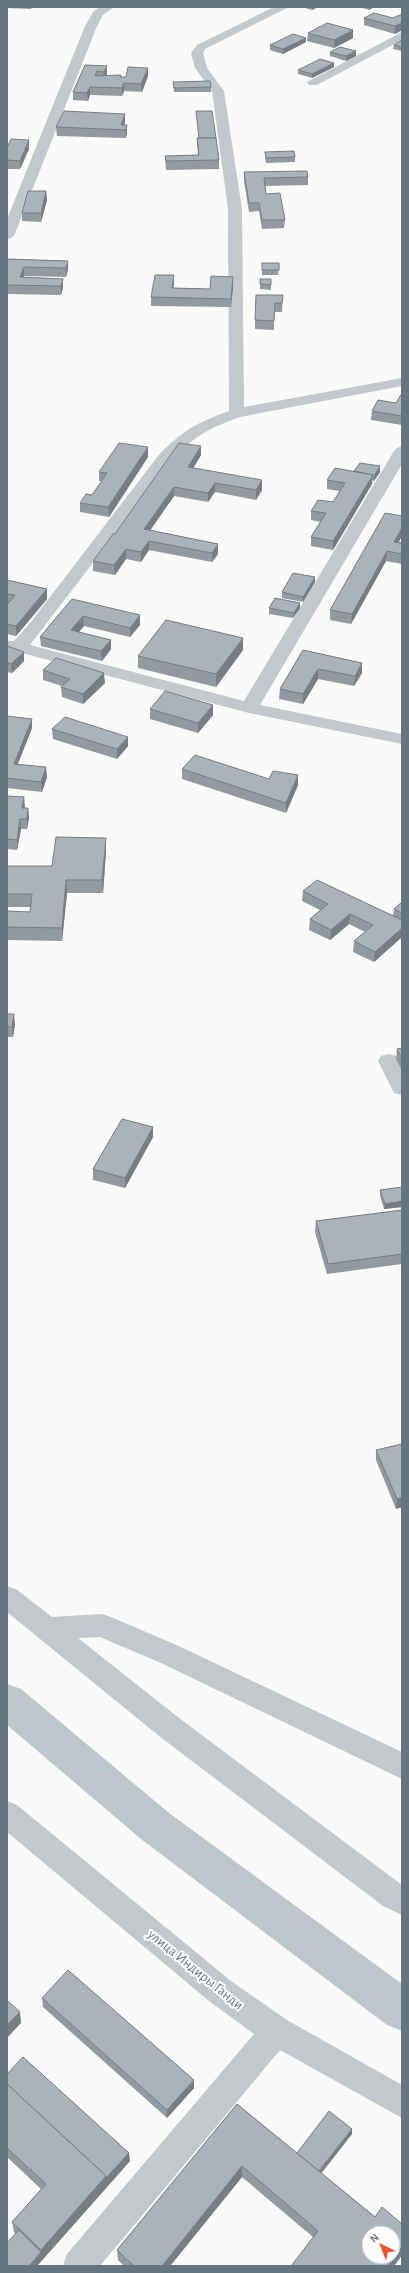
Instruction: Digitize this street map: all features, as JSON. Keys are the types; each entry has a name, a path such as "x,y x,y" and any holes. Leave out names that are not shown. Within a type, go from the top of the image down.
{"street":[{"path":"7,236 91,26 98,13 108,7"},
{"path":"237,413 236,209 218,91 201,68 197,53 201,47 283,7"},
{"path":"313,82 402,35"},
{"path":"402,382 237,413 212,422 185,437 164,459 93,555 13,647 249,708 350,731 402,739"},
{"path":"249,708 402,451"},
{"path":"389,1061 402,1088"},
{"path":"7,1597 49,1629 169,1727 387,1892 402,1901"},
{"path":"49,1629 102,1625 171,1655 402,1766"},
{"name":"улица Индиры Ганди","path":"7,1814 220,1991 276,2031 402,2102"},
{"path":"79,2266 276,2031"}],"building":[{"path":"374,13 393,18 402,14 402,23 395,26 364,18"},
{"path":"327,23 353,30 334,40 308,33"},
{"path":"293,34 306,38 283,49 270,45"},
{"path":"402,40 402,47 394,45"},
{"path":"340,47 356,51 346,56 330,52"},
{"path":"320,59 334,63 312,74 298,70"},
{"path":"85,65 107,66 104,72 97,71 95,76 121,75 120,77 126,77 128,67 148,68 141,84 124,83 122,88 90,87 87,93 73,92"},
{"path":"210,81 211,87 174,88 173,82"},
{"path":"64,111 125,114 121,125 127,125 126,130 56,127"},
{"path":"196,111 212,111 216,138 199,138"},
{"path":"197,138 216,138 219,160 166,161 165,156 199,155"},
{"path":"11,139 29,140 20,161 7,160 7,148"},
{"path":"294,151 295,157 266,158 265,152"},
{"path":"307,171 308,177 264,178 266,194 280,193 285,220 262,220 259,203 249,203 244,172"},
{"path":"28,191 46,191 41,213 22,213"},
{"path":"7,259 68,261 66,268 24,267 20,277 63,279 61,286 7,285"},
{"path":"262,263 279,263 279,270 262,270"},
{"path":"155,275 174,275 172,288 210,289 211,276 233,277 231,299 151,297"},
{"path":"260,279 271,279 271,285 260,284"},
{"path":"256,295 283,295 282,303 275,303 274,321 255,320"},
{"path":"402,393 402,416 372,411 378,400 396,403"},
{"path":"119,443 148,447 108,507 80,503 86,494 92,495 107,473 99,472"},
{"path":"179,443 201,446 188,467 262,480 256,490 215,483 208,493 174,487 144,529 218,544 212,553 149,541 141,552 126,549 114,565 93,561 113,534 115,534"},
{"path":"360,463 380,466 374,476 354,471"},
{"path":"335,468 373,475 333,541 311,537 326,513 311,511 318,500 333,502 345,483 327,480"},
{"path":"385,513 402,516 402,528 394,542 402,543 402,554 387,551 352,614 330,610"},
{"path":"293,573 315,577 303,597 282,592"},
{"path":"7,580 47,589 16,626 7,624 7,605 15,595 7,594"},
{"path":"275,598 300,603 294,613 269,608"},
{"path":"72,599 140,615 130,628 83,616 71,630 111,640 101,651 40,637"},
{"path":"166,620 243,638 216,674 138,656"},
{"path":"7,646 24,652 11,664 7,662"},
{"path":"303,650 362,663 355,676 318,669 303,694 280,689"},
{"path":"56,658 104,673 83,694 61,687 70,679 43,670"},
{"path":"165,691 213,705 198,723 150,709"},
{"path":"7,716 32,719 14,764 46,767 41,782 7,778"},
{"path":"65,717 128,737 117,749 52,729"},
{"path":"195,755 269,779 273,771 298,775 286,803 182,769"},
{"path":"7,796 24,797 22,808 28,808 27,819 20,819 17,840 7,839"},
{"path":"56,837 106,838 102,880 66,880 62,928 7,927 7,911 30,912 32,894 7,894 7,866 52,866"},
{"path":"317,880 402,920 402,928 375,952 354,941 373,925 350,914 331,930 310,919 328,904 303,891"},
{"path":"402,902 402,913 394,909"},
{"path":"7,1014 14,1014 12,1027 7,1027"},
{"path":"402,1048 402,1059 397,1049"},
{"path":"122,1119 153,1127 125,1178 93,1169"},
{"path":"402,1187 402,1201 385,1204 380,1190"},
{"path":"402,1210 402,1254 328,1264 316,1221"},
{"path":"402,1444 402,1497 397,1499 376,1450"},
{"path":"68,1970 194,2080 167,2110 42,1998"},
{"path":"7,2000 20,2012 7,2025"},
{"path":"23,2057 129,2153 106,2178 106,2176 7,2084 7,2074"},
{"path":"7,2084 106,2176 41,2250 12,2222 46,2184 7,2148"},
{"path":"237,2104 375,2217 382,2207 402,2224 401,2248 401,2225 361,2225 361,2265 389,2265 388,2266 291,2266 318,2231 242,2166 162,2266 134,2266 117,2250"},
{"path":"329,2111 352,2129 319,2171 297,2153"},
{"path":"19,2230 41,2252 29,2266 7,2266 7,2243"}],"waterway":[{"path":"7,1701 155,1826 402,2010"}]}
